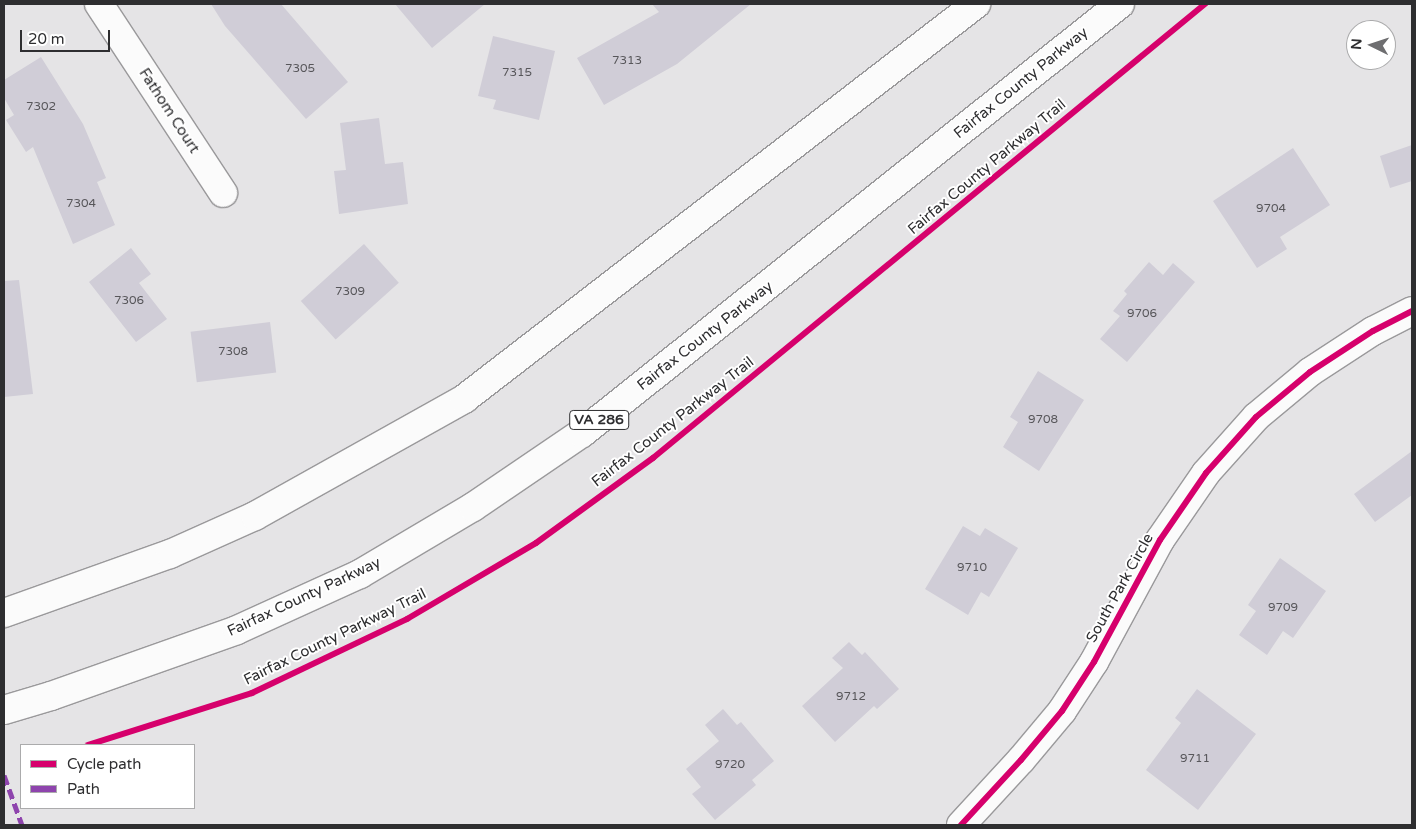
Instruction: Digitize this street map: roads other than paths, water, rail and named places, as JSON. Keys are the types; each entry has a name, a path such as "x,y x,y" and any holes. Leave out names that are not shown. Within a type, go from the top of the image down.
{"main road":[{"name":"Fathom Court","path":"99,4 223,193"},
{"path":"4,613 170,554 255,516 464,399 514,358 976,4"},
{"name":"Fairfax County Parkway","path":"4,710 50,696 237,630 360,574 473,507 582,433 1120,4"},
{"name":"South Park Circle","path":"961,825 1021,760 1062,711 1094,662 1160,540 1206,473 1256,417 1310,372 1373,330 1412,312"}]}
